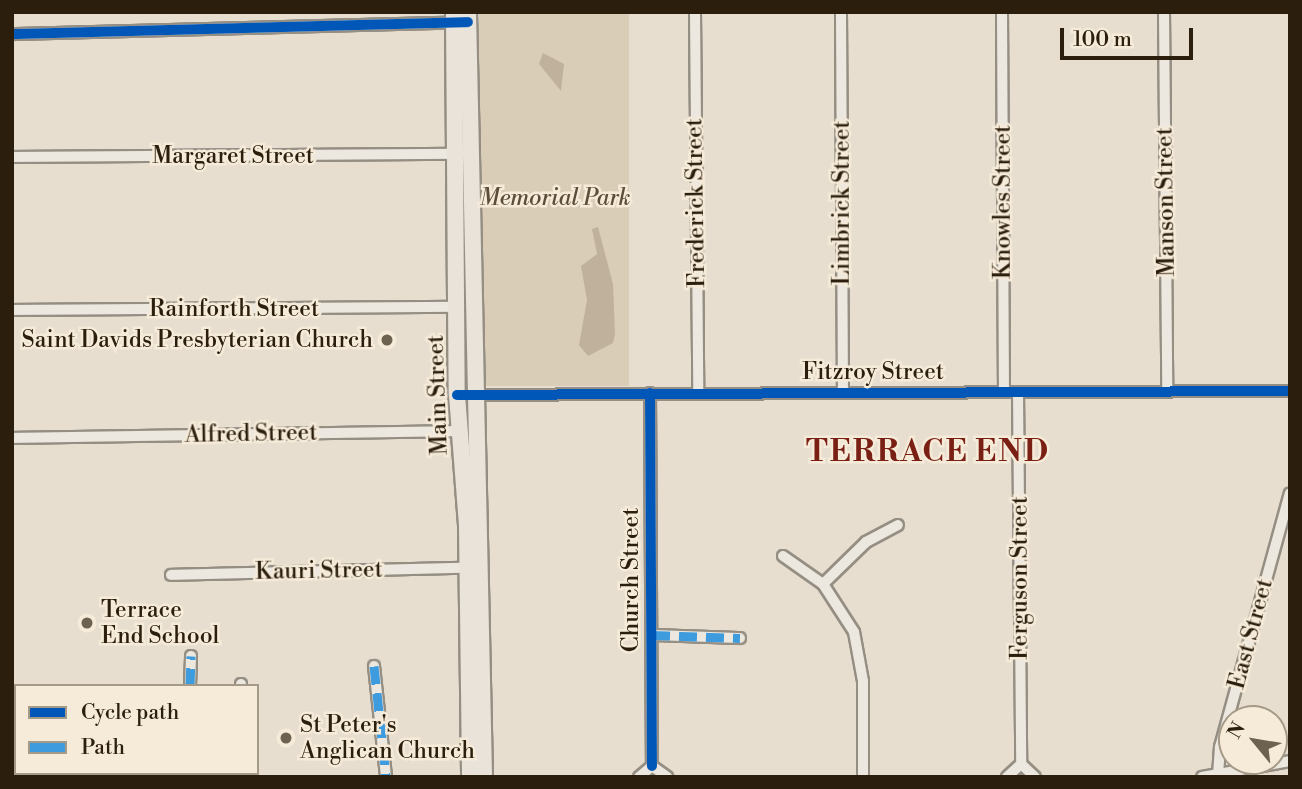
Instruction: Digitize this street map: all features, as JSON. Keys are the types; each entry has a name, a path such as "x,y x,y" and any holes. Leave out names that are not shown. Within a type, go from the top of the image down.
{"highway":[{"name":"Main Street","path":"461,17 454,154 456,307 482,541 484,777"},
{"name":"Main Street","path":"461,17 464,394 458,431 468,568 470,777"}],"street":[{"name":"Frederick Street","path":"695,12 698,393"},
{"name":"Limbrick Street","path":"841,12 843,393"},
{"name":"Knowles Street","path":"1002,12 1004,392"},
{"name":"Manson Street","path":"1164,12 1167,391"},
{"path":"12,34 461,17"},
{"name":"Margaret Street","path":"12,158 454,154"},
{"name":"Rainforth Street","path":"12,310 456,307"},
{"name":"Fitzroy Street","path":"464,394 1290,391"},
{"name":"Church Street","path":"650,393 652,766"},
{"name":"Ferguson Street","path":"1018,393 1021,764"},
{"name":"Alfred Street","path":"12,438 458,431"},
{"name":"East Street","path":"1232,705 1290,493"},
{"path":"823,584 866,542 898,525"},
{"path":"783,556 823,584 846,615 860,650 863,777"},
{"name":"Kauri Street","path":"171,575 468,568"},
{"path":"652,635 740,638"},
{"path":"190,684 191,656"},
{"path":"374,666 386,777"},
{"path":"1007,777 1021,764 1035,777"},
{"path":"639,777 652,766 667,777"}],"green space":[{"name":"Memorial Park","path":"479,12 629,12 629,386 479,386"}],"shaded area":[{"path":"543,53 564,64 561,91 539,64"},
{"path":"598,227 613,284 615,334 613,343 588,356 579,345 587,300 581,266 597,254 592,229"}],"marked path":[{"path":"652,635 740,638"},
{"path":"190,684 191,656"},
{"path":"374,666 386,777"}],"cycle path":[{"path":"12,34 468,22"},
{"path":"457,395 1290,391"},
{"path":"650,393 652,766"}],"place":[{"name":"Saint Davids Presbyterian Church","path":"387,340"},
{"name":"Terrace End School","path":"87,623"},
{"name":"St Peter's Anglican Church","path":"286,738"}],"district":[{"name":"TERRACE END","path":"928,452"}]}
